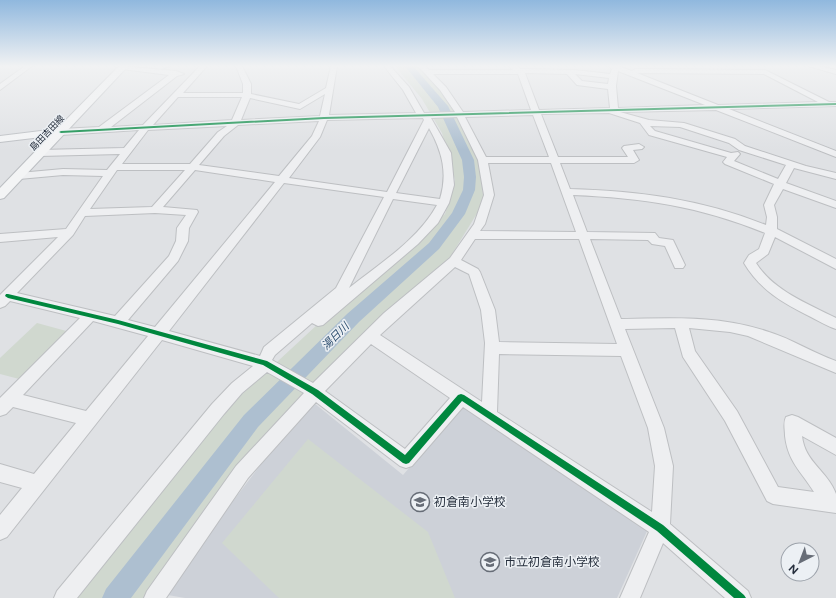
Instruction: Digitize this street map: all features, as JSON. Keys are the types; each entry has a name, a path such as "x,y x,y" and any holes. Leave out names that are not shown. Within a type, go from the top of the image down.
{"main road":[{"name":"島田吉田線","path":"0,195 97,94"},
{"name":"島田吉田線","path":"0,132 61,132"},
{"name":"島田吉田線","path":"0,139 61,132"}],"street":[{"path":"101,130 148,94"},
{"path":"4,299 69,232 126,151 176,95 247,95 300,107 322,94"},
{"path":"0,530 157,332 316,137 324,118 329,94"},
{"path":"64,598 218,409 267,364 414,241 434,221 444,203 449,185 446,154 442,143 426,117 408,94"},
{"path":"414,94 417,99 416,104"},
{"path":"154,598 242,472 312,391 371,336 389,317 454,260 479,224 489,195 483,160 460,114 446,94"},
{"path":"529,94 556,160 656,428 664,466 660,528 630,598"},
{"path":"612,94 613,113 644,122 681,125 732,141 742,148 791,164 836,176"},
{"path":"684,94 836,154"},
{"path":"811,94 832,104 836,109"},
{"path":"155,210 194,167 221,134 235,124 247,95"},
{"path":"61,132 235,124 324,118 426,117 460,114 832,104"},
{"path":"267,364 269,351 342,291 390,195 426,117"},
{"path":"644,122 649,131 652,133 733,156"},
{"path":"483,160 634,160 628,148 639,147"},
{"path":"742,148 728,162 780,184 836,205"},
{"path":"40,153 126,151"},
{"path":"791,164 769,205 772,217 771,231 764,251 753,258 750,263 755,273 771,288 836,324"},
{"path":"19,176 63,172 194,167 444,203"},
{"path":"567,192 663,199 698,206 771,231 817,252 836,265"},
{"path":"82,212 155,210 193,212 183,228 182,241 174,258 118,322"},
{"path":"0,238 69,232"},
{"path":"471,235 651,236 656,241 669,243 679,265"},
{"path":"454,260 474,272 488,310 492,348 489,414"},
{"path":"4,299 118,322 267,364 312,391 406,460 461,397"},
{"path":"5,404 90,316"},
{"path":"617,324 681,323 723,325 766,336 821,362 836,367"},
{"path":"681,323 688,353 731,416 773,495 833,503"},
{"path":"371,336 660,528 741,598"},
{"path":"492,348 627,350"},
{"path":"5,404 89,419"},
{"path":"833,503 815,477 801,461 795,448 792,422 836,448"},
{"path":"0,473 37,484"}],"shaded area":[{"path":"418,94 443,94 459,119 479,164 484,202 449,259 284,416 148,598 76,598 224,411 332,311 445,214 455,180 442,133"},
{"path":"37,323 70,332 23,380 0,374 0,358"},
{"name":"初倉南小学校","path":"314,403 403,475 462,407 467,406 648,529 617,598 185,598 162,594 288,429"},
{"path":"308,439 428,532 455,598 279,598 222,543"}],"waterway":[{"name":"湯日川","path":"115,598 251,421 353,318 434,246 458,214 469,190 470,177 468,160 443,106 433,94"}],"cycle path":[{"path":"61,132 324,118 836,104"},
{"path":"8,296 118,322 265,363 315,392 406,460 461,397 660,528 741,598"}],"place":[{"name":"初倉南小学校","path":"420,502"},
{"name":"市立初倉南小学校","path":"490,562"}]}
